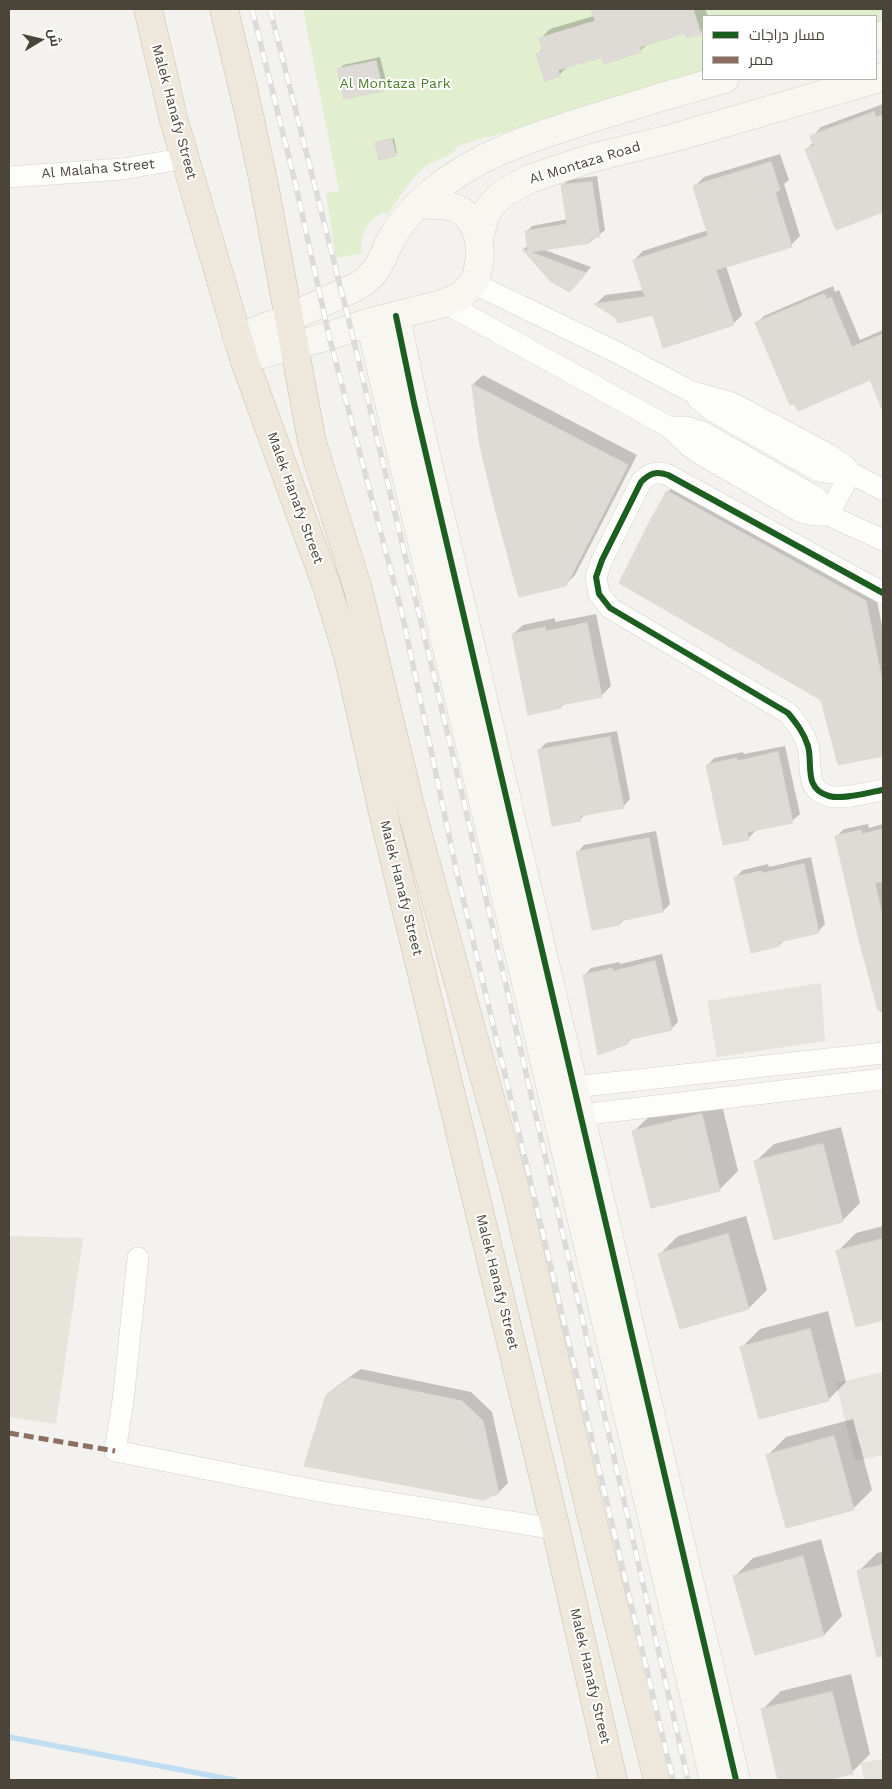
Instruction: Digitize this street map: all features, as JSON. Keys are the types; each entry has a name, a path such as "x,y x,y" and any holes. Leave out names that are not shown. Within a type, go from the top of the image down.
{"highway":[{"name":"Malek Hanafy Street","path":"148,9 174,121 241,349 327,587 348,656 383,813 556,1529 613,1780"},
{"name":"Malek Hanafy Street","path":"224,9 264,184 312,442 358,589 410,805 515,1189 591,1515 658,1780"},
{"path":"383,813 410,805"}],"street":[{"path":"241,349 289,318 368,280 382,261 394,234 417,205 452,177 499,150 674,93 721,80"},
{"name":"Al Montaza Road","path":"473,283 479,266 479,239 485,216 503,194 516,185 546,172 592,158 673,138 873,80"},
{"path":"499,150 516,185"},
{"name":"Al Malaha Street","path":"9,177 122,169 186,158"},
{"path":"417,205 442,204 452,206 470,219 476,228 479,239"},
{"path":"241,349 293,346 344,332 383,319 445,303 461,296 473,283 618,353 690,391 713,411 820,471 850,473 883,490"},
{"path":"445,303 669,427 686,427 703,432 817,498 828,515 883,540"},
{"path":"383,319 411,388 736,1780"},
{"path":"383,319 714,1780"},
{"path":"883,593 658,472 648,474 641,482 596,576 599,594 610,608 788,713 801,728 809,748 811,780 818,790 828,796 840,797 883,790"},
{"path":"828,515 850,473"},
{"path":"574,1087 883,1053"},
{"path":"580,1114 883,1079"},
{"path":"138,1258 123,1401 115,1451 323,1492 556,1529"}],"shaded area":[{"path":"821,983 825,1041 717,1057 707,1001"},
{"path":"9,1236 83,1238 56,1424 9,1417"},
{"path":"883,1372 883,1455 855,1461 836,1383"},
{"path":"883,1759 883,1780 864,1780 861,1763"}],"green space":[{"name":"Al Montaza Park","path":"303,9 883,9 883,22 877,25 877,15 702,15 702,75 457,146 452,153 420,171 387,215 383,212 372,220 363,235 361,254 336,258 326,193 339,191"}],"building":[{"path":"591,9 693,9 701,34 687,38 685,33 640,47 641,52 604,64 602,57 558,70 560,76 545,81 536,54 543,51 539,38 595,21"},
{"path":"376,61 383,91 344,99 337,69"},
{"path":"874,112 876,117 883,115 883,212 836,230 805,149 814,146 810,136"},
{"path":"392,139 396,156 379,160 375,143"},
{"path":"771,162 780,190 775,192 792,247 716,270 734,325 663,348 653,315 618,323 616,318 594,304 645,297 633,260 708,236 693,186"},
{"path":"592,182 600,237 590,239 590,243 530,252 586,273 570,292 551,282 522,249 528,251 525,231 567,224 561,185"},
{"path":"824,294 827,299 831,297 852,347 883,334 883,409 870,380 798,411 794,404 790,405 755,323"},
{"path":"472,384 628,465 566,586 519,597 480,446"},
{"path":"667,491 866,601 883,685 883,756 838,765 821,700 619,583"},
{"path":"587,623 602,697 561,705 561,708 528,715 512,634 545,627 546,631"},
{"path":"610,737 624,808 580,816 581,821 552,826 538,750"},
{"path":"778,752 793,823 747,832 749,840 723,845 706,765 736,758 737,761"},
{"path":"883,829 883,881 875,883 883,919 883,1010 878,1010 859,940 835,836 861,830 862,834"},
{"path":"649,838 663,912 620,921 620,925 592,930 576,852"},
{"path":"804,864 819,933 779,942 780,946 751,953 734,877"},
{"path":"655,961 672,1030 627,1040 628,1044 598,1055 583,975 612,968 613,971"},
{"path":"702,1114 720,1191 651,1208 632,1131"},
{"path":"823,1144 843,1222 774,1240 754,1161"},
{"path":"728,1234 749,1309 680,1329 658,1254"},
{"path":"883,1239 883,1320 856,1327 836,1251"},
{"path":"810,1329 829,1401 759,1419 740,1347"},
{"path":"350,1378 462,1401 483,1421 499,1493 483,1500 304,1466 326,1395"},
{"path":"834,1436 854,1510 786,1528 766,1455"},
{"path":"803,1556 824,1636 755,1655 733,1576"},
{"path":"883,1565 883,1656 877,1657 857,1571"},
{"path":"832,1692 853,1774 825,1780 778,1780 761,1709"}],"waterway":[{"path":"9,1737 234,1780"}],"railway":[{"path":"252,9 296,186 329,336 402,613 456,869 673,1780"},
{"path":"270,9 351,329 463,798 688,1780"}],"marked path":[{"path":"9,1433 115,1451"}],"cycle path":[{"path":"396,316 414,403 736,1780"},
{"path":"883,593 668,475 660,473 650,475 641,482 602,560 596,577 599,594 610,608 788,713 806,741 812,782 821,793 841,797 883,790"}]}
